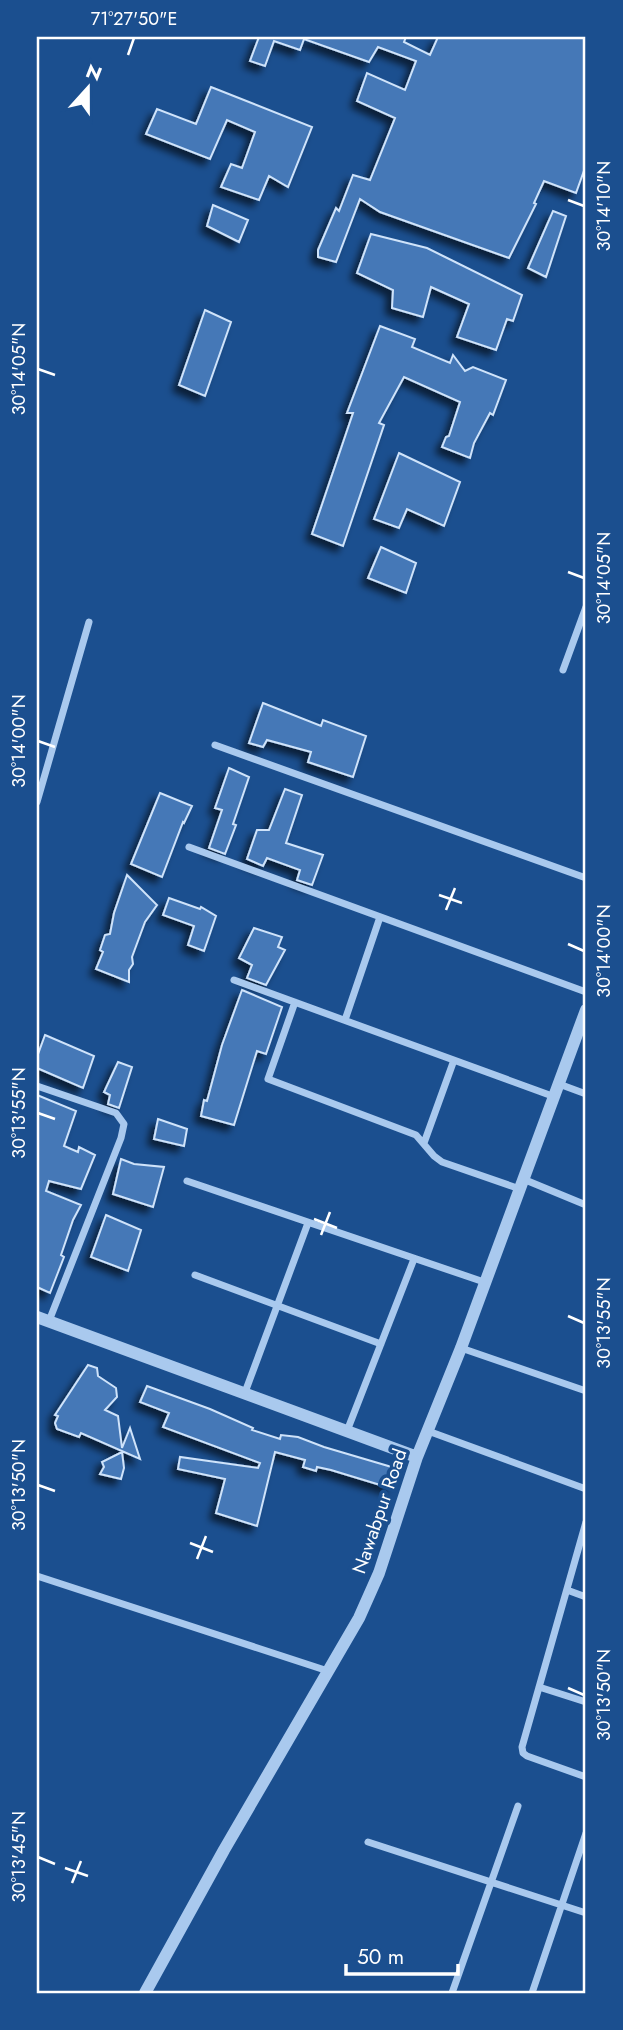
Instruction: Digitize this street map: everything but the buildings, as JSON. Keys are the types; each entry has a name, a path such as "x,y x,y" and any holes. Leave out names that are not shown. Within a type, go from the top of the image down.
{"street":[{"path":"563,670 586,607"},
{"path":"37,802 89,622"},
{"path":"215,745 586,878"},
{"path":"188,847 586,992"},
{"path":"345,1020 380,917"},
{"path":"234,980 454,1060 557,1090 586,1094"},
{"path":"295,1002 268,1079 416,1135 434,1156 442,1161 586,1205"},
{"name":"Nawabpur Road","path":"145,1993 224,1850 359,1618 379,1573 417,1457 461,1348 586,1010"},
{"path":"424,1143 454,1060"},
{"path":"37,1086 116,1113 124,1124 121,1138 43,1319 417,1457"},
{"path":"187,1181 484,1282"},
{"path":"244,1395 308,1223"},
{"path":"347,1431 414,1259"},
{"path":"195,1275 382,1344"},
{"path":"461,1348 586,1391"},
{"path":"428,1431 586,1489"},
{"path":"586,1522 522,1747 523,1753 586,1777"},
{"path":"37,1576 328,1671"},
{"path":"567,1590 586,1597"},
{"path":"538,1687 586,1702"},
{"path":"452,1993 517,1806"},
{"path":"532,1993 586,1833"},
{"path":"368,1842 586,1913"}]}
